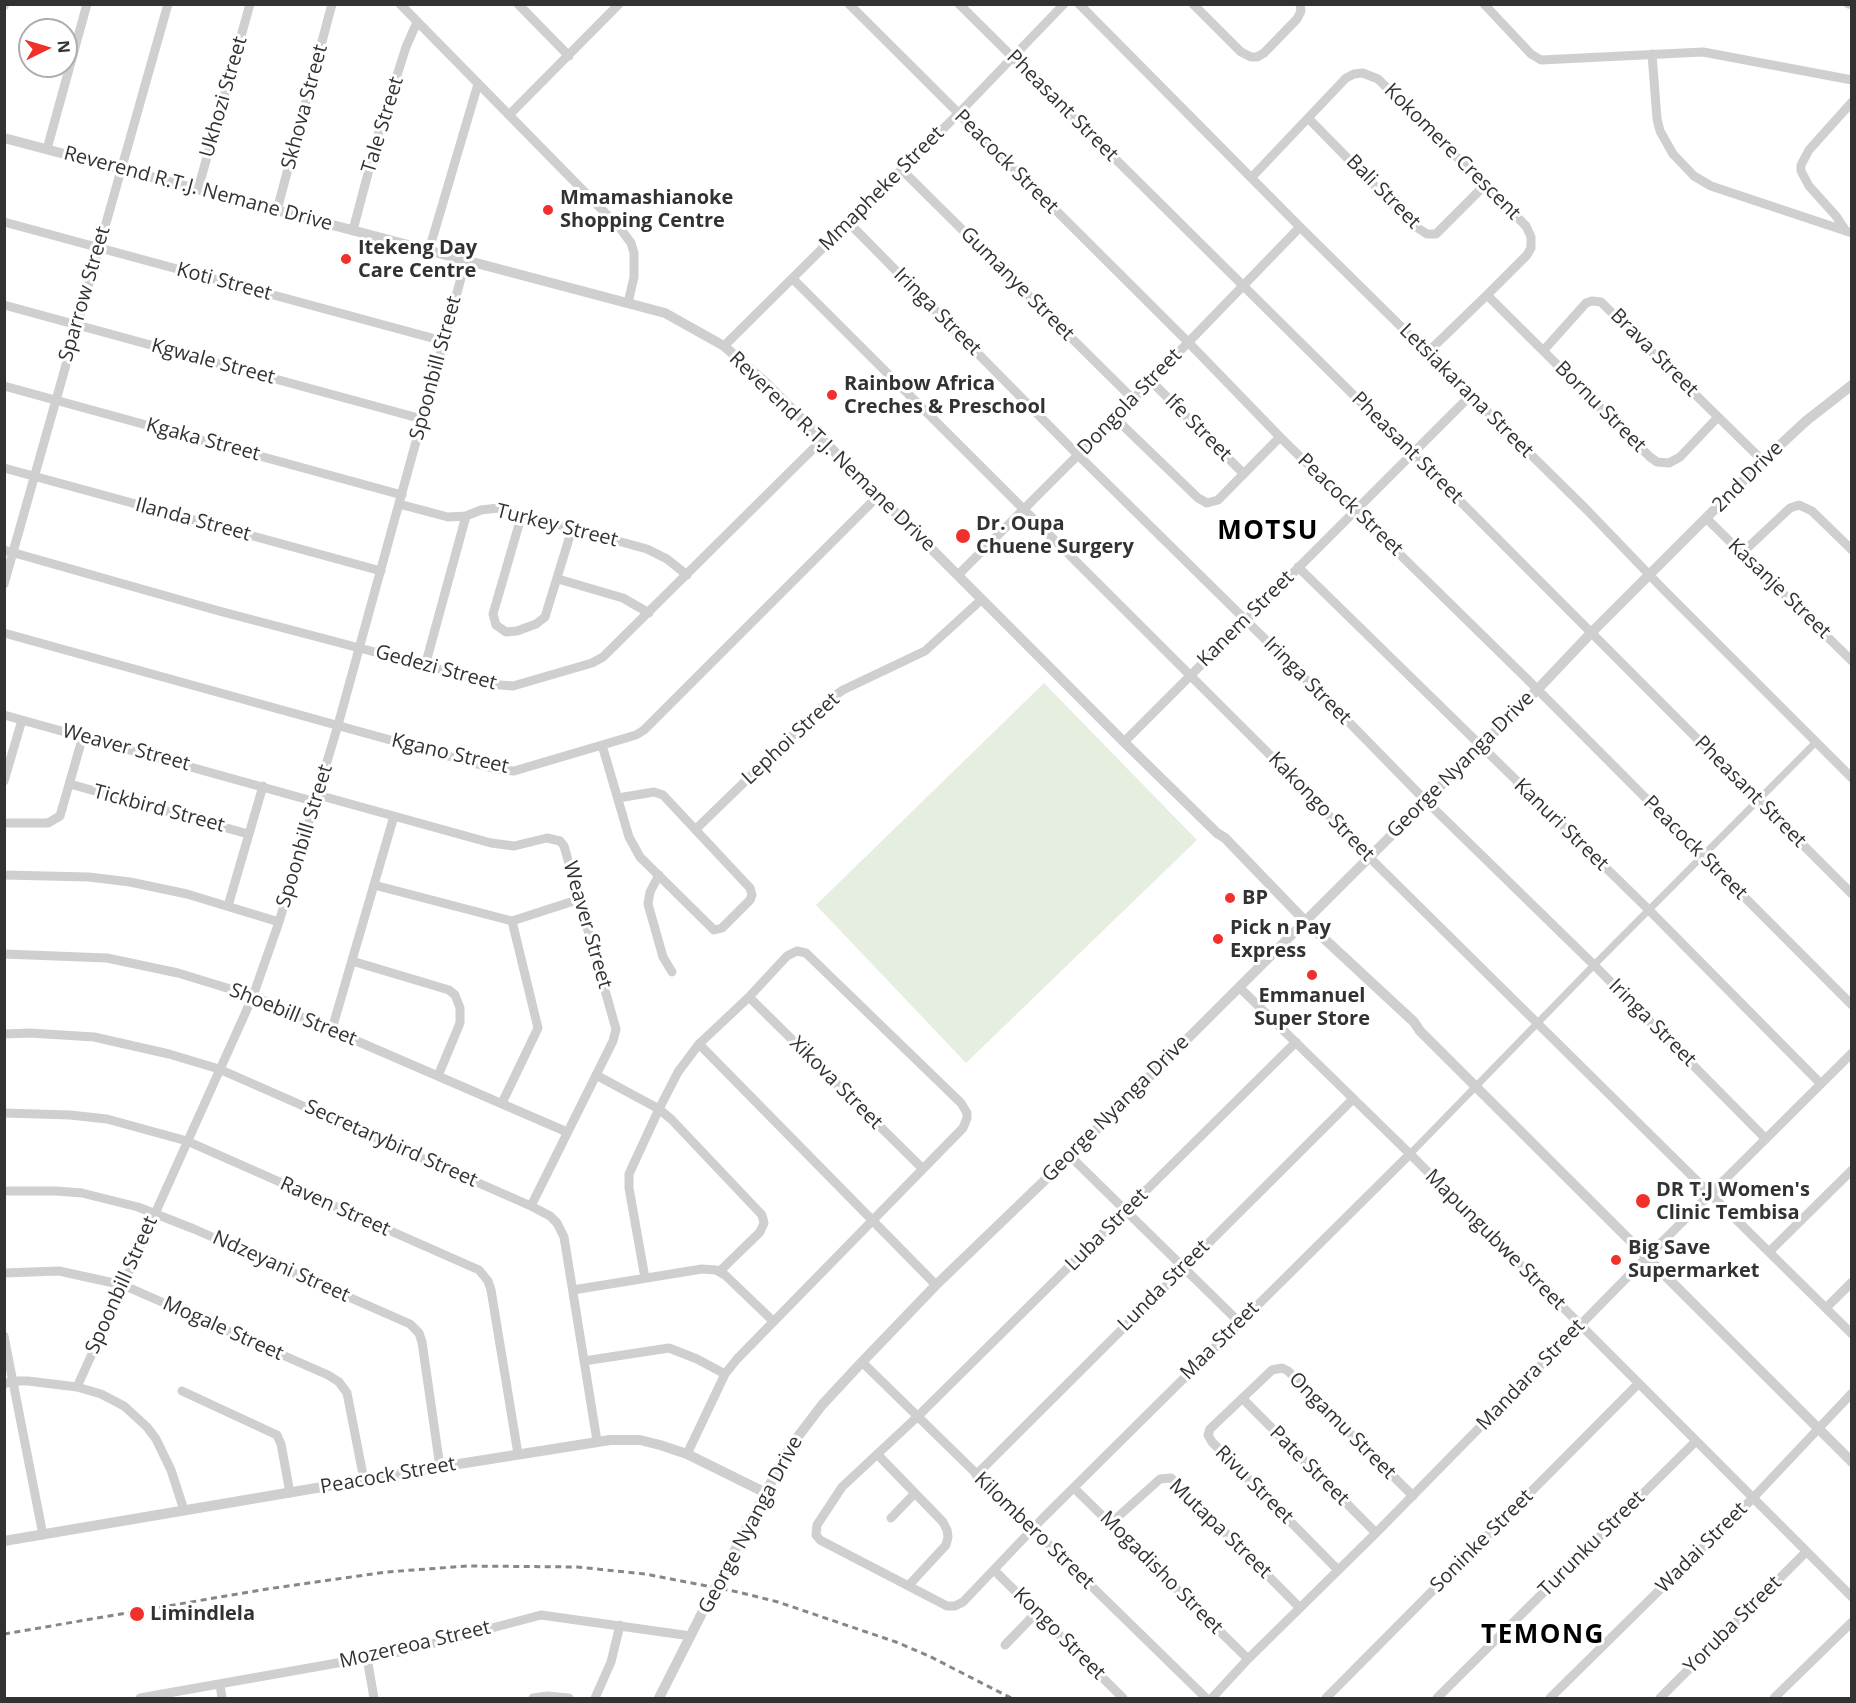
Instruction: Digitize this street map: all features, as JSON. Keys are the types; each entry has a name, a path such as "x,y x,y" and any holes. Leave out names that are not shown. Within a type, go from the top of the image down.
{"street":[{"path":"47,149 87,4"},
{"name":"Sparrow Street","path":"4,584 9,551 35,476 168,4"},
{"name":"Ukhozi Street","path":"198,189 250,4"},
{"name":"Skhova Street","path":"278,210 332,4"},
{"path":"400,4 620,228 631,243 635,262 628,303"},
{"path":"518,4 569,56"},
{"path":"509,115 620,4"},
{"name":"Peacock Street","path":"849,4 1851,1005"},
{"name":"Pheasant Street","path":"960,4 1851,894"},
{"name":"Mmapheke Street","path":"723,346 958,114 1064,4"},
{"name":"Letsiakarana Street","path":"1079,4 1851,778"},
{"path":"1193,4 1241,52 1251,57 1264,53 1297,19 1301,10 1300,4"},
{"path":"1484,4 1540,60 1689,51 1716,53 1851,80"},
{"name":"Tale Street","path":"352,230 379,132 406,47 417,22"},
{"path":"1652,54 1660,131 1673,154 1694,176 1711,186 1849,232"},
{"name":"Kokomere Crescent","path":"1252,177 1350,75 1363,73 1373,75 1485,185 1526,226 1531,242 1527,255 1428,352"},
{"path":"429,250 478,84"},
{"path":"1849,232 1809,186 1801,171 1801,165 1809,150 1851,102"},
{"name":"Bali Street","path":"1309,119 1413,225 1427,234 1436,234 1485,185"},
{"name":"Reverend R.T.J. Nemane Drive","path":"4,138 665,313 723,346 765,381 981,600 1217,833 1225,838 1302,922 1414,1022 1420,1031 1851,1462"},
{"name":"Gumanye Street","path":"901,169 1133,399"},
{"name":"Koti Street","path":"4,222 443,341"},
{"name":"Iringa Street","path":"848,222 1078,455 1594,965 1766,1139"},
{"name":"Dongola Street","path":"958,576 1300,227"},
{"name":"Spoonbill Street","path":"76,1387 253,996 279,922 360,648 466,260"},
{"name":"Kakongo Street","path":"793,279 1282,767 1369,857 1770,1251 1851,1334"},
{"name":"Bornu Street","path":"1487,295 1650,458 1657,462 1669,463 1680,456 1718,417"},
{"name":"Brava Street","path":"1542,351 1587,303 1592,300 1601,302 1763,461"},
{"name":"Kgwale Street","path":"4,305 423,419"},
{"name":"Ife Street","path":"1151,381 1244,474"},
{"name":"Kgaka Street","path":"4,386 400,499 448,517 466,516"},
{"name":"2nd Drive","path":"1649,575 1799,427 1850,389"},
{"name":"Kanem Street","path":"1124,742 1471,395"},
{"path":"1115,418 1203,501 1210,503 1218,500 1280,437"},
{"name":"Gedezi Street","path":"9,551 424,666 500,685 521,685 599,661 822,440"},
{"name":"Ilanda Street","path":"4,468 381,572"},
{"name":"Kgano Street","path":"4,633 506,771 526,768 636,735 653,723 879,495"},
{"path":"1743,553 1790,508 1799,505 1812,511 1851,550"},
{"name":"Turkey Street","path":"424,666 466,516 489,508 522,514 653,552 667,559 687,575"},
{"path":"522,514 493,614 496,626 506,632 541,621 548,612 573,529"},
{"name":"Kasanje Street","path":"1706,518 1851,661"},
{"name":"Kanuri Street","path":"1298,567 1648,910 1821,1084"},
{"name":"George Nyanga Drive","path":"659,1698 764,1492 804,1427 936,1285 1070,1156 1537,690 1649,575"},
{"path":"558,579 623,598 649,613"},
{"name":"Lephoi Street","path":"696,830 830,699 843,690 925,651 981,600"},
{"name":"Weaver Street","path":"4,715 263,786 394,816 504,846 522,845 547,838 560,841 567,851 615,1024 613,1041 531,1206"},
{"path":"4,781 22,720"},
{"path":"4,824 56,821 60,816 83,736"},
{"path":"1410,1154 1816,742"},
{"path":"602,745 618,798 633,846 659,875 714,930 722,928 750,900 753,895 750,888 658,792 618,798"},
{"name":"Tickbird Street","path":"70,784 248,834"},
{"path":"228,906 263,786"},
{"path":"332,1029 394,816"},
{"path":"4,875 89,877 130,882 187,894 279,922"},
{"path":"659,875 650,892 648,910 663,957 672,972"},
{"path":"374,885 512,921 580,899"},
{"path":"502,1103 538,1028 512,921"},
{"path":"645,1278 629,1174 659,1109 678,1072 699,1044 749,997 787,956 797,951 806,953 961,1103 967,1113 963,1128 773,1321 725,1374 687,1454"},
{"name":"Shoebill Street","path":"4,954 107,958 178,973 253,996 567,1132"},
{"path":"352,961 449,990 455,995 462,1015 438,1076"},
{"name":"Mapungubwe Street","path":"1239,987 1410,1154 1851,1597"},
{"name":"Xikova Street","path":"749,997 923,1169"},
{"name":"Secretarybird Street","path":"4,1034 30,1033 94,1037 169,1054 219,1069 550,1216 561,1230 597,1441"},
{"name":"Luba Street","path":"909,1585 826,1545 816,1535 818,1522 833,1497 917,1417 1296,1042"},
{"path":"699,1044 936,1285"},
{"name":"Mandara Street","path":"1212,1698 1248,1659 1413,1496 1851,1053"},
{"path":"596,1076 659,1109 683,1130 764,1219 760,1232 720,1271"},
{"name":"Lunda Street","path":"975,1475 1353,1099"},
{"name":"Raven Street","path":"4,1113 60,1114 107,1119 187,1141 470,1265 485,1275 491,1290 518,1454"},
{"name":"Maa Street","path":"909,1585 944,1605 955,1606 966,1600 1032,1530 1239,1322 1410,1154"},
{"path":"1070,1156 1239,1322"},
{"path":"1770,1251 1851,1170"},
{"name":"Ndzeyani Street","path":"4,1191 56,1191 82,1194 113,1200 155,1213 389,1314 415,1328 422,1342 440,1467"},
{"path":"573,1290 702,1269 720,1271 773,1321"},
{"name":"Mogale Street","path":"4,1273 59,1271 123,1285 328,1375 344,1387 350,1403 364,1480"},
{"path":"1826,1308 1851,1282"},
{"path":"4,1336 9,1382 43,1535"},
{"path":"584,1361 669,1348 697,1359 725,1374"},
{"name":"Kilombero Street","path":"862,1362 975,1475 1206,1698"},
{"name":"Ongamu Street","path":"1243,1399 1272,1370 1284,1368 1413,1496"},
{"path":"9,1382 76,1387 113,1400 136,1416 156,1439 171,1470 184,1510"},
{"name":"Soninke Street","path":"1326,1698 1638,1384"},
{"path":"182,1391 277,1435 281,1444 290,1493"},
{"name":"Wadai Street","path":"1550,1698 1753,1498 1851,1393"},
{"name":"Pate Street","path":"1243,1399 1376,1533"},
{"name":"Rivu Street","path":"1243,1399 1210,1429 1208,1433 1210,1440 1338,1570"},
{"name":"Peacock Street","path":"4,1541 597,1441 640,1440 687,1454 764,1492"},
{"name":"Turunku Street","path":"1437,1698 1696,1441"},
{"path":"877,1454 945,1524 948,1537 944,1547 909,1585"},
{"name":"Mutapa Street","path":"1111,1524 1160,1479 1172,1478 1300,1608"},
{"name":"Mogadisho Street","path":"1074,1488 1248,1659"},
{"path":"891,1518 915,1493"},
{"name":"Yoruba Street","path":"1660,1698 1806,1552"},
{"name":"Kongo Street","path":"994,1570 1123,1698"},
{"path":"1005,1645 1036,1613"},
{"name":"Mozereoa Street","path":"140,1698 420,1648 541,1615 691,1636"},
{"path":"1774,1698 1851,1622"},
{"path":"595,1698 611,1662 620,1625"},
{"path":"367,1658 374,1698"},
{"path":"220,1684 222,1698"},
{"path":"533,1698 547,1696 569,1698"}],"green space":[{"path":"1044,683 1197,840 966,1063 816,905"}],"railway":[{"path":"4,1634 267,1589 386,1572 468,1566 577,1567 645,1574 778,1602 896,1642 929,1656 1011,1698"}],"place":[{"name":"Mmamashianoke Shopping Centre","path":"548,210"},
{"name":"Itekeng Day Care Centre","path":"346,259"},
{"name":"Rainbow Africa Creches & Preschool","path":"832,395"},
{"name":"Dr. Oupa Chuene Surgery","path":"963,536"},
{"name":"BP","path":"1230,898"},
{"name":"Pick n Pay Express","path":"1218,939"},
{"name":"Emmanuel Super Store","path":"1312,975"},
{"name":"DR T.J Women's Clinic Tembisa","path":"1643,1201"},
{"name":"Big Save Supermarket","path":"1616,1260"},
{"name":"Limindlela","path":"137,1614"}],"district":[{"name":"MOTSU","path":"1268,532"},
{"name":"TEMONG","path":"1543,1636"}]}
